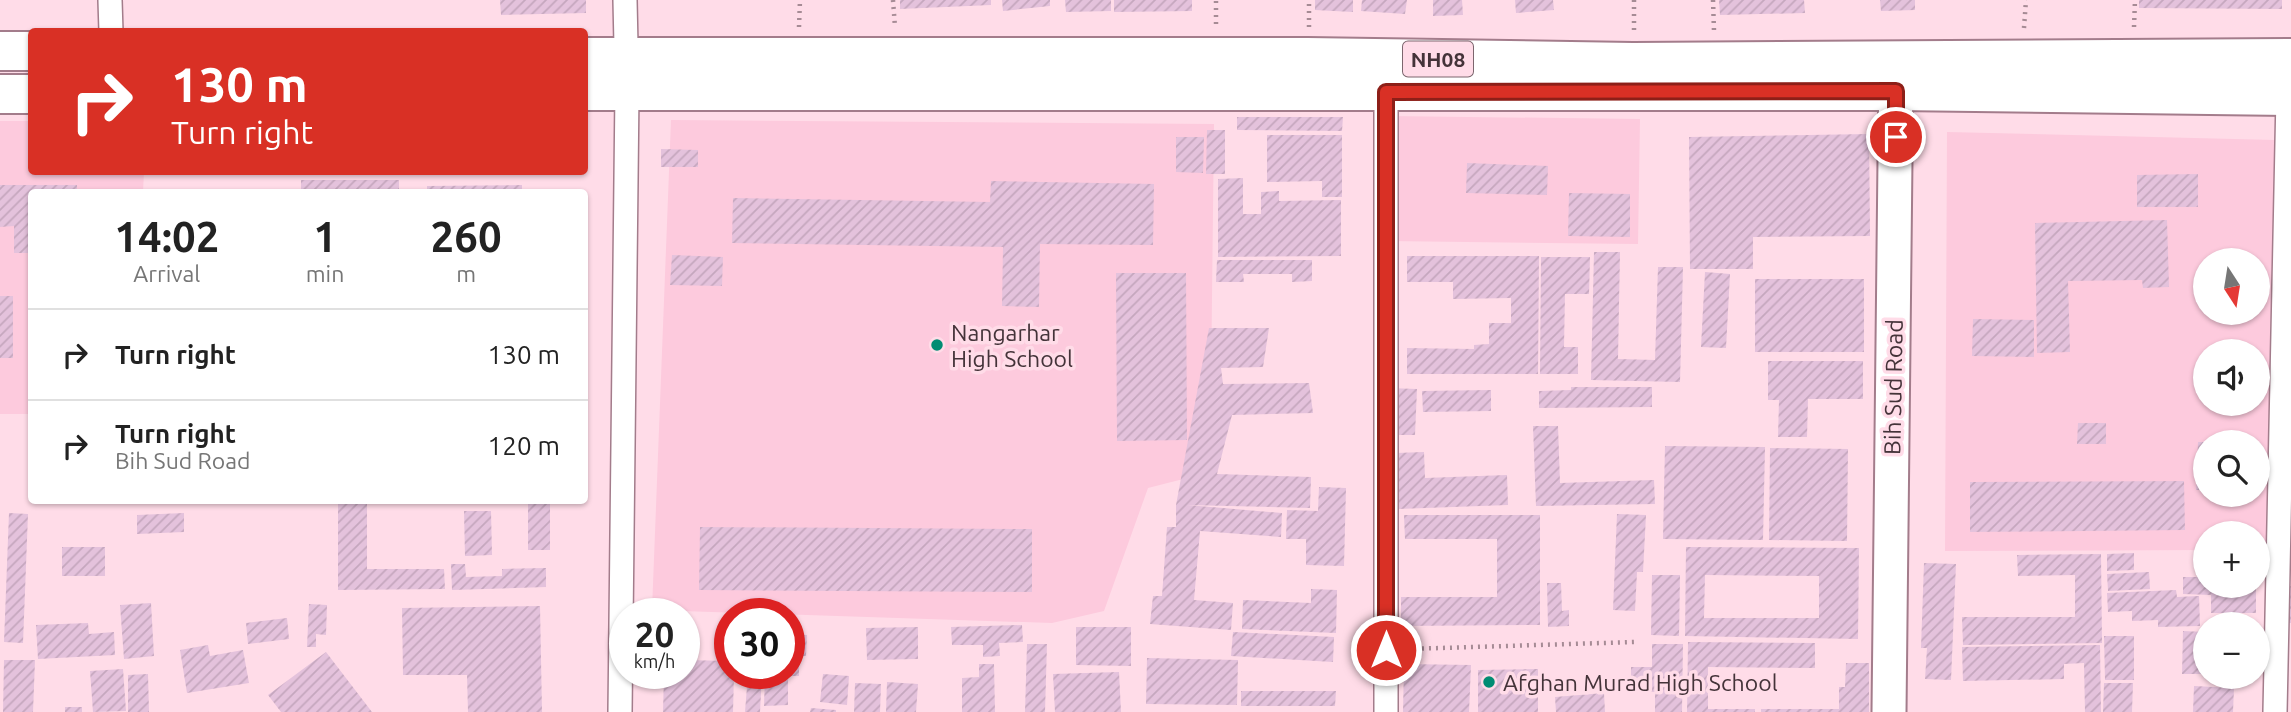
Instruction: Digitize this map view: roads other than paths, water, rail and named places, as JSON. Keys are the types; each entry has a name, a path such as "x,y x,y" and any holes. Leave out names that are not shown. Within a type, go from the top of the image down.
{"highway":[{"path":"0,51 28,51"},
{"name":"NH08","path":"588,90 627,75 897,55 1386,75 1633,62 2290,96"},
{"name":"NH08","path":"1896,76 2291,58"},
{"name":"NH08","path":"588,60 627,75"},
{"path":"0,94 28,94"}],"main road":[{"name":"Bih Sud Road","path":"1889,712 1896,76"}],"street":[{"path":"110,0 111,28"},
{"path":"620,712 627,75 625,0"},
{"path":"1386,75 1386,712"},
{"path":"2275,712 2290,96"}],"place":[{"name":"Nangarhar High School","path":"937,345"},
{"name":"Afghan Murad High School","path":"1489,682"}]}
